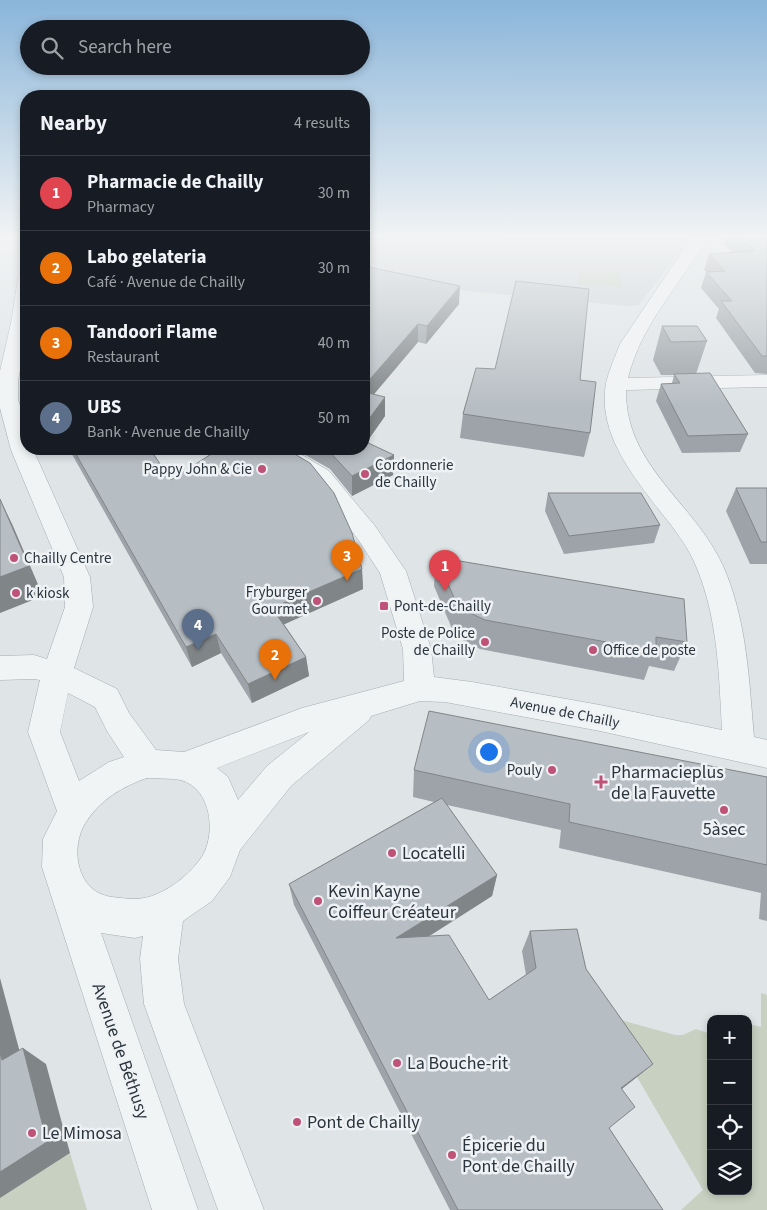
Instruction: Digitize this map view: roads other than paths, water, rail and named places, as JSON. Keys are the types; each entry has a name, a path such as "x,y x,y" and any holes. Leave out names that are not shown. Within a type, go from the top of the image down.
{"street":[{"path":"662,293 628,345 616,384 614,404 620,432 650,483 685,526 709,563 724,607 732,660 753,751"},
{"path":"20,323 8,381 8,399 20,443"},
{"path":"616,384 767,381"},
{"path":"24,455 77,578 79,608 57,673 44,732 74,811"},
{"path":"286,455 320,476 366,532 392,572 417,648 420,689"},
{"path":"0,668 34,667 57,673 106,698 118,722 147,764"},
{"name":"Avenue de Chailly","path":"184,766 302,721 420,689 472,694 753,751"},
{"name":"Avenue de Chailly","path":"226,841 279,776 363,706"},
{"name":"Avenue de Béthusy","path":"69,892 97,914 135,919 165,911 199,888 217,865 226,841 227,814 216,788 201,774 184,766 147,764 121,772 94,789 74,811 61,838 60,867 175,1210"},
{"path":"165,911 159,959 164,1004 241,1210"}],"place":[{"name":"Pappy John & Cie","path":"262,469"},
{"name":"Cordonnerie de Chailly","path":"365,474"},
{"name":"Chailly Centre","path":"14,558"},
{"name":"Tandoori Flame","path":"347,581"},
{"name":"Pharmacie de Chailly","path":"445,591"},
{"name":"k kiosk","path":"16,593"},
{"name":"Fryburger Gourmet","path":"317,601"},
{"name":"Pont-de-Chailly","path":"384,606"},
{"name":"Poste de Police de Chailly","path":"485,642"},
{"name":"UBS","path":"198,650"},
{"name":"Office de poste","path":"593,650"},
{"name":"Labo gelateria","path":"275,680"},
{"name":"Pouly","path":"552,770"},
{"name":"Pharmacieplus de la Fauvette","path":"601,782"},
{"name":"5àsec","path":"724,810"},
{"name":"Locatelli","path":"392,853"},
{"name":"Kevin Kayne Coiffeur Créateur","path":"318,901"},
{"name":"La Bouche-rit","path":"397,1063"},
{"name":"Pont de Chailly","path":"297,1122"},
{"name":"Le Mimosa","path":"32,1133"},
{"name":"Épicerie du Pont de Chailly","path":"452,1155"}]}
